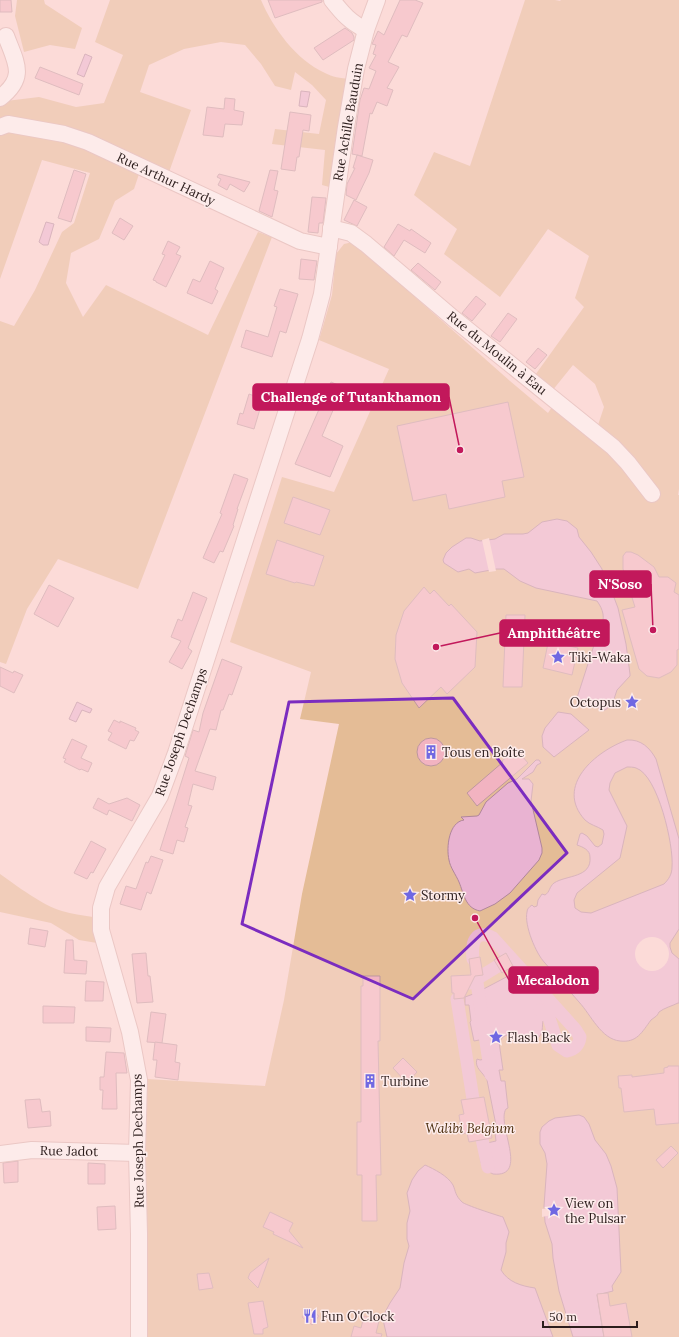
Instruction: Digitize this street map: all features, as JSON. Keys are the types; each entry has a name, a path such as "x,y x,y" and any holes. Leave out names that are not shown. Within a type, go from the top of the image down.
{"street":[{"path":"332,0 346,18 355,25 366,30"},
{"name":"Rue Achille Bauduin","path":"329,247 356,69 366,30 377,0"},
{"path":"0,98 14,85 17,75 16,64 6,36"},
{"name":"Rue Arthur Hardy","path":"0,127 8,124 64,134 88,142 300,241 329,247"},
{"name":"Rue du Moulin à Eau","path":"331,228 351,233 366,244 454,318 602,438 628,463 652,494"},
{"name":"Rue Joseph Dechamps","path":"139,1337 137,1153 139,1080 130,1032 101,930 101,908 107,887 160,796 176,753 310,339 322,294 329,247"},
{"name":"Rue Jadot","path":"0,1154 32,1150 137,1153"}],"highlighted area":[{"path":"453,698 567,853 413,999 242,924 289,702"}],"green space":[{"path":"17,0 44,0 45,4 82,28 75,49 50,45 24,52 15,16"},
{"path":"110,0 261,0 279,32 295,52 314,67 328,74 349,79 333,188 322,185 325,150 272,144 275,129 319,134 326,100 312,85 295,72 291,90 275,86 261,64 245,45 221,42 184,49 149,65 140,92 191,110 168,175 118,153 0,124 0,104 6,101 39,97 76,107 104,103 123,55 95,42"},
{"name":"Walibi Belgium","path":"525,0 679,0 679,1337 145,1337 145,1159 147,1079 265,1086 284,1000 302,894 339,724 300,719 311,672 230,642 282,477 334,492 389,369 319,340 332,295 336,254 344,244 353,242 548,413 552,407 598,425 604,407 595,384 573,365 552,391 533,378 584,307 575,298 589,256 548,229 500,297 444,254 457,229 414,195 434,152 470,166"},
{"path":"9,127 62,137 140,171 134,189 115,201 99,239 71,253 66,283 83,317 106,285 208,335 258,232 272,237 138,589 58,559 27,609 6,664 0,662 0,321 14,326 35,290 62,232 74,223 90,173 42,160 0,279 0,131"},
{"path":"0,874 30,895 54,908 70,913 93,917 97,943 79,940 51,923 0,912"}],"shaded area":[{"path":"85,54 92,57 84,77 77,74"},
{"path":"301,91 310,92 307,107 299,106"},
{"path":"46,222 54,224 48,245 43,245 39,242"},
{"path":"557,519 567,521 577,529 579,537 602,569 604,580 610,587 618,608 626,644 630,676 617,690 612,705 605,710 591,706 577,698 595,642 593,630 596,626 600,627 603,621 601,607 597,601 536,588 520,581 504,569 475,573 469,569 458,572 444,563 443,560 446,553 452,547 466,538 480,541 495,539 504,534 528,533 542,522"},
{"path":"77,702 92,709 90,713 82,710 76,722 69,719"},
{"path":"558,712 571,714 589,730 554,757 543,747 542,736 545,728"},
{"path":"627,740 637,741 648,748 654,755 679,839 679,929 670,943 670,947 672,953 679,959 679,1003 659,1012 638,1036 626,1041 620,1041 607,1036 597,1026 579,1002 542,959 532,939 527,924 528,908 532,905 534,907 537,906 538,900 542,894 547,894 551,886 559,880 583,872 590,864 589,852 577,845 580,834 582,833 587,836 595,846 598,847 602,844 604,834 603,830 585,820 577,807 574,795 576,783 583,771 603,752","holes":["627,767 636,768 644,773 658,797 670,844 672,857 671,874 664,884 591,913 581,912 575,908 574,900 577,893 620,858 627,826 609,790 610,783 615,773"]},
{"path":"536,760 539,760 541,763 537,765 533,772 522,779 529,779 533,784 531,801 542,853 539,860 510,893 495,904 480,911 468,904 450,863 448,855 448,842 452,830 455,825 464,820 461,817 479,815 486,802 508,783 517,779"},
{"path":"530,971 532,974 526,981 529,987 550,1008 553,1006 557,1012 555,1021 552,1023 548,1019 543,1021 542,1031 538,1038 530,1041 509,1034 503,1037 499,1042 503,1070 499,1070 501,1081 505,1081 508,1108 506,1109 504,1116 511,1159 509,1168 504,1173 493,1174 482,1165 480,1159 481,1152 486,1150 487,1143 496,1141 495,1133 497,1130 487,1080 476,1062 477,1059 480,1060 491,1058 490,1038 474,1041 470,1022 469,1005 465,1005 465,997 476,993 514,973 525,975"},
{"path":"579,1115 584,1117 589,1124 595,1140 606,1154 617,1188 621,1272 612,1286 613,1291 597,1295 604,1337 573,1337 559,1291 552,1244 545,1222 544,1206 547,1164 545,1153 540,1144 540,1132 542,1127 555,1118"},
{"path":"425,1165 451,1182 462,1202 474,1208 503,1217 509,1232 501,1270 507,1278 515,1283 535,1288 553,1337 387,1337 383,1316 400,1288 404,1263 409,1246 407,1239 407,1223 410,1211 407,1193 412,1180 418,1171"}],"pier":[{"path":"489,538 496,571 489,572 482,540"},
{"path":"652,937 664,942 669,954 664,966 652,971 640,966 635,954 640,942"},
{"path":"554,1207 556,1214 542,1217 542,1209"}],"building":[{"path":"0,0 11,0 12,12 0,12"},
{"path":"268,0 322,0 322,2 275,18"},
{"path":"400,0 415,0 423,3 407,37 402,35 388,62 399,67 387,88 393,90 387,106 377,102 372,114 370,113 362,156 352,154 360,100 364,88 369,89 376,71 369,68 376,55 373,54 376,45 372,44 378,31 384,35"},
{"path":"345,28 352,33 354,40 323,60 314,48"},
{"path":"40,67 83,84 79,95 35,78"},
{"path":"225,98 235,99 234,110 244,112 242,125 225,124 223,137 203,135 207,107 224,109"},
{"path":"290,112 311,115 309,131 303,130 299,157 297,157 295,171 281,169"},
{"path":"357,155 373,160 369,173 356,200 346,195 347,184 355,168 353,168"},
{"path":"74,170 86,174 71,222 58,218"},
{"path":"270,170 278,171 274,190 278,191 272,217 259,211"},
{"path":"219,174 250,182 244,192 230,184 227,190 218,185 221,179 217,177"},
{"path":"312,197 326,198 323,223 319,223 318,233 308,232"},
{"path":"354,200 367,207 357,226 344,220"},
{"path":"120,218 133,226 124,240 112,233"},
{"path":"398,224 410,231 411,229 431,243 425,253 404,240 394,256 384,247"},
{"path":"168,241 180,247 176,254 181,256 166,287 153,280 165,255 162,254"},
{"path":"301,259 317,261 314,280 299,279"},
{"path":"210,261 224,268 215,289 218,291 212,304 187,293 193,279 200,282"},
{"path":"418,263 441,282 435,290 411,270"},
{"path":"280,289 298,294 286,333 280,331 272,357 241,347 246,330 268,337 277,307 274,306"},
{"path":"476,296 486,304 472,321 462,313"},
{"path":"508,313 517,319 500,342 491,336"},
{"path":"538,348 547,355 535,369 526,362"},
{"path":"331,382 343,387 322,436 343,446 330,477 295,464"},
{"path":"249,394 263,399 254,429 237,424 240,413 243,414"},
{"path":"508,402 524,477 502,481 505,497 449,509 446,494 413,501 397,426"},
{"path":"234,474 248,479 237,509 234,526 223,552 220,551 214,563 203,558 222,514 220,513"},
{"path":"293,497 330,510 320,535 284,523"},
{"path":"277,540 324,556 314,586 295,583 266,574"},
{"path":"626,552 631,552 638,555 654,567 659,577 668,577 676,583 674,592 679,595 679,649 677,650 677,665 671,672 659,678 647,676 639,669 622,610 635,607 623,569 623,556"},
{"path":"49,585 74,598 58,627 34,614"},
{"path":"424,587 430,594 434,590 449,606 451,604 477,632 475,667 447,694 441,687 419,708 402,683 395,659 396,635 404,611"},
{"path":"193,592 207,598 188,648 192,651 182,669 169,662 181,641 171,637 178,619 182,621"},
{"path":"506,615 525,615 522,687 503,687"},
{"path":"550,633 564,645 578,648 572,675 543,668"},
{"path":"222,659 242,667 232,695 229,694 223,710 221,710 216,730 210,729 195,771 216,777 213,790 193,784 188,805 192,806 185,827 188,828 184,842 177,840 173,854 160,850 189,758 185,756 193,730 199,732 203,713"},
{"path":"0,667 13,673 14,671 23,675 14,693 0,686"},
{"path":"114,720 136,728 135,730 139,732 134,741 130,740 126,749 108,740 112,733 108,731"},
{"name":"Tous en Boîte","path":"431,738 437,739 441,742 444,746 444,758 441,762 437,765 431,766 425,765 421,762 418,758 417,752 418,746 421,742 425,739"},
{"path":"72,739 87,746 81,758 92,763 88,772 81,769 80,770 64,762 66,759 63,758"},
{"path":"516,749 528,763 477,806 467,793"},
{"path":"98,798 109,804 127,798 140,805 132,821 109,810 107,815 93,808"},
{"path":"91,841 106,849 93,873 91,872 87,879 74,873"},
{"path":"151,856 163,860 151,894 147,892 141,910 120,904 126,886 136,889 146,862 148,863"},
{"path":"30,928 48,931 45,947 28,944"},
{"path":"66,940 73,940 74,960 87,961 86,974 64,973"},
{"path":"146,953 148,976 150,976 153,1002 137,1003 132,954"},
{"path":"506,953 513,966 502,973 494,960"},
{"path":"480,957 483,975 475,976 464,998 454,999 454,993 452,993 451,976 471,975 469,959"},
{"name":"Turbine","path":"363,976 380,976 380,1041 378,1041 381,1175 376,1175 377,1221 362,1221 362,1175 357,1175 357,1122 361,1122 361,986 363,986"},
{"path":"86,981 104,982 103,1001 85,1001"},
{"path":"43,1006 75,1007 74,1023 43,1023"},
{"path":"151,1012 166,1014 162,1043 147,1042"},
{"path":"86,1027 111,1028 110,1042 86,1041"},
{"path":"155,1042 177,1045 175,1062 180,1063 178,1080 155,1077 157,1060 153,1060"},
{"path":"106,1052 124,1053 127,1073 116,1073 117,1109 102,1109 103,1090 100,1090 100,1077 104,1077"},
{"path":"403,1058 417,1072 407,1083 393,1068"},
{"path":"668,1066 679,1066 679,1123 656,1125 654,1109 624,1112 618,1076 632,1075 632,1077 664,1073 664,1068"},
{"path":"484,1097 492,1138 469,1142 467,1133 462,1134 459,1115 464,1114 461,1100"},
{"path":"40,1099 42,1112 50,1111 51,1126 28,1128 25,1100"},
{"path":"671,1146 678,1153 663,1168 656,1160"},
{"path":"18,1161 18,1182 4,1183 3,1163"},
{"path":"88,1163 105,1164 105,1184 88,1184"},
{"path":"115,1206 116,1229 98,1230 97,1207"},
{"path":"270,1212 293,1223 289,1231 303,1248 273,1234 274,1232 263,1227"},
{"path":"269,1258 258,1288 248,1278 250,1273"},
{"path":"209,1273 213,1288 199,1290 197,1274"},
{"path":"608,1293 610,1306 626,1303 632,1337 604,1337 597,1294"},
{"path":"263,1301 268,1327 263,1329 263,1334 254,1334 248,1303"},
{"name":"Fun O'Clock","path":"308,1308 319,1316 312,1325 302,1317"},
{"path":"364,1316 379,1321 376,1333 382,1334 381,1337 351,1337 354,1326 361,1328"}],"waterway":[{"path":"473,959 474,943 478,936 487,935 493,938 575,1029 580,1037 579,1042 573,1049 567,1051 558,1045 548,1015 540,1010"},
{"path":"470,983 498,966"},
{"path":"476,976 491,1075"},
{"path":"457,999 473,1099"},
{"path":"482,1139 488,1167"}],"place":[{"name":"Challenge of Tutankhamon","path":"460,450"},
{"name":"N'Soso","path":"653,630"},
{"name":"Amphithéâtre","path":"436,647"},
{"name":"Tiki-Waka","path":"558,657"},
{"name":"Octopus","path":"632,702"},
{"name":"Tous en Boîte","path":"431,752"},
{"name":"Stormy","path":"410,895"},
{"name":"Mecalodon","path":"475,918"},
{"name":"Flash Back","path":"496,1037"},
{"name":"Turbine","path":"370,1081"},
{"name":"View on the Pulsar","path":"554,1210"},
{"name":"Fun O'Clock","path":"310,1316"}]}
